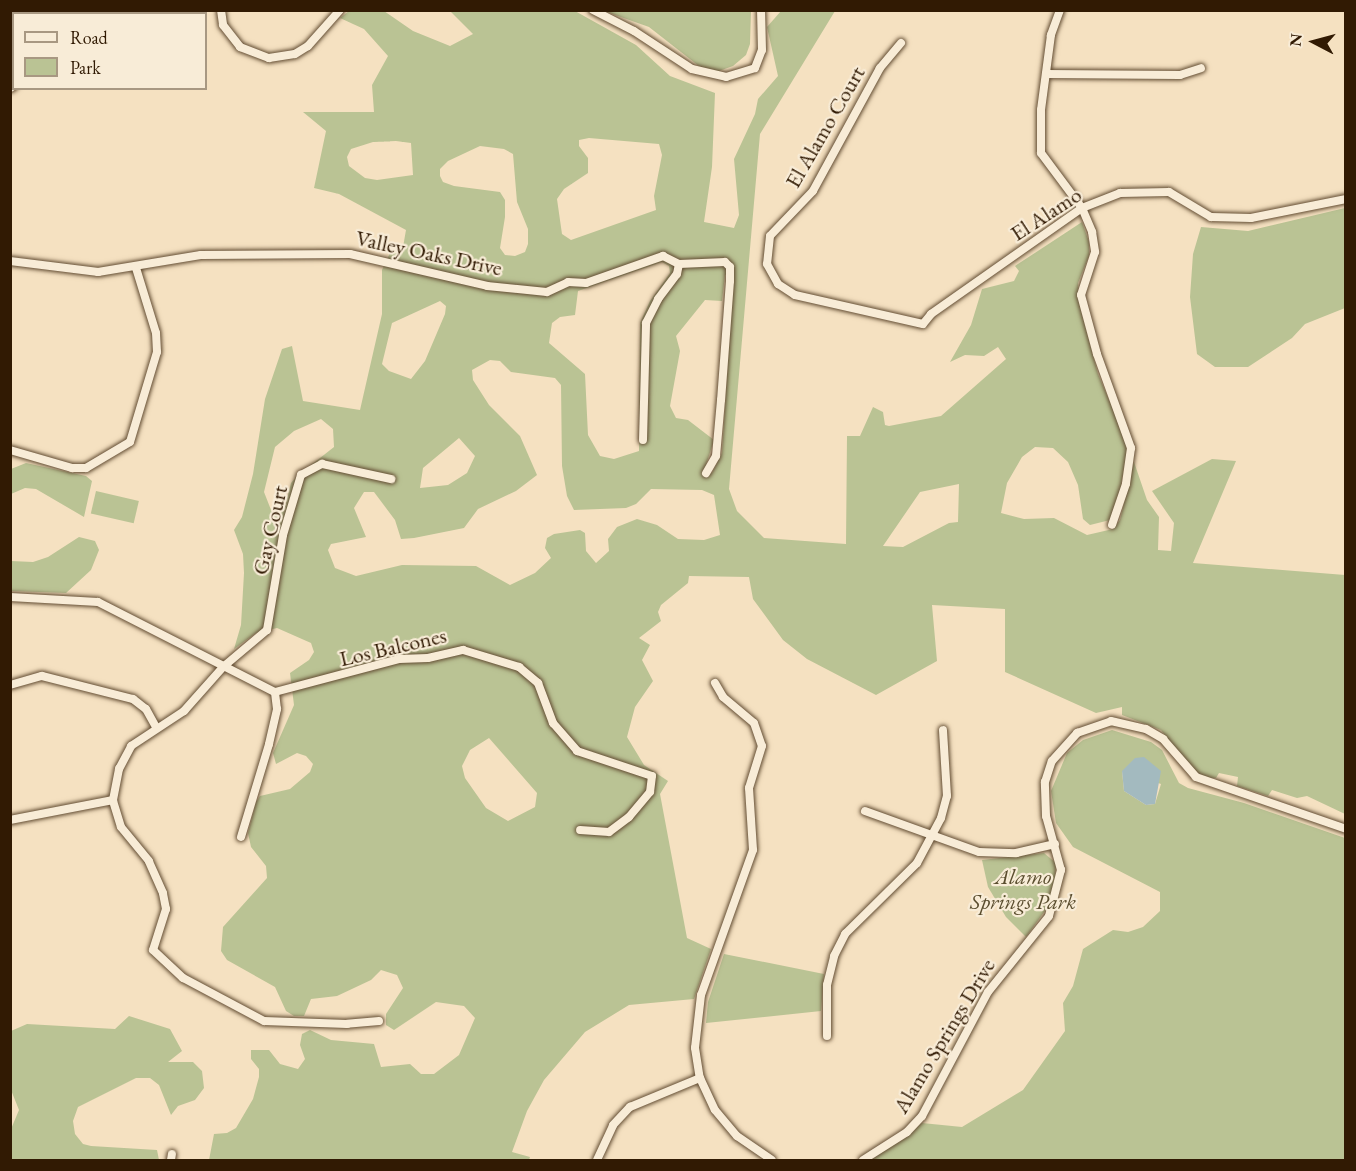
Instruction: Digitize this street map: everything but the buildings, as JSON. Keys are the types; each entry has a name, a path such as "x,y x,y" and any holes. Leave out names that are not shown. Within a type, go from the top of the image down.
{"street":[{"path":"221,10 223,25 240,46 268,58 294,54 308,46 340,10"},
{"path":"593,10 634,31 692,69 726,78 755,68 762,50 761,10"},
{"path":"1060,10 1046,75 1041,153 1082,208 1089,221 1095,252 1081,295 1096,354 1131,447 1126,484 1112,525"},
{"name":"El Alamo Court","path":"901,44 880,68 813,190 778,224 766,254 772,276 795,295 923,324"},
{"path":"1046,75 1180,75 1201,68"},
{"name":"El Alamo","path":"923,324 931,314 1082,208 1120,193 1169,192 1210,217 1251,218 1346,199"},
{"name":"Valley Oaks Drive","path":"10,261 98,272 136,268 201,255 350,254 410,271 487,286 547,292 568,282 586,284 663,256 679,264 725,262 730,267 716,456 706,473"},
{"path":"643,440 646,323 658,299 677,274 679,264"},
{"path":"10,450 72,468 86,468 130,442 157,352 156,333 136,268"},
{"name":"Gay Court","path":"113,800 124,757 131,746 156,727 184,711 223,666 267,630 283,535 302,475 322,464 391,479"},
{"path":"10,597 98,602 275,692 277,709 269,744 241,837"},
{"name":"Los Balcones","path":"275,692 399,659 428,658 463,650 519,667 538,683 553,723 577,752 652,776 650,792 623,822 609,832 580,831"},
{"path":"10,685 42,676 133,699 146,709 156,727"},
{"path":"715,682 723,697 754,723 762,747 749,788 753,850 696,1021 700,1078 725,1124 772,1161"},
{"name":"Alamo Springs Drive","path":"863,1161 907,1132 922,1116 988,992 1049,916 1060,878 1055,844 1044,801 1052,761 1077,733 1111,721 1146,729 1163,739 1196,777 1346,829"},
{"path":"827,1036 827,985 834,956 845,934 917,864 933,837 947,796 943,730"},
{"path":"10,820 113,800 121,827 149,861 163,893 166,909 153,950 183,978 264,1021 347,1024 379,1021"},
{"path":"865,811 895,819 933,837 990,854 1055,844"},
{"path":"597,1161 613,1125 630,1107 656,1093 700,1078"}],"green space":[{"path":"349,11 384,11 413,31 450,46 473,34 450,11 575,11 636,45 670,76 715,93 712,167 704,222 734,228 739,215 734,159 755,114 758,99 778,76 767,27 781,11 835,11 760,134 729,489 737,511 764,538 846,544 847,436 860,436 873,407 883,412 885,425 889,426 941,416 1006,359 998,347 984,356 965,355 950,362 971,325 982,289 1014,281 1019,271 1015,266 1082,222 1089,242 1089,256 1078,283 1080,307 1098,374 1128,445 1119,497 1110,520 1090,525 1083,519 1078,485 1068,462 1053,448 1035,447 1022,457 1007,483 1001,513 1024,519 1054,518 1087,535 1113,529 1120,520 1134,462 1147,500 1159,517 1158,550 1171,551 1174,523 1152,491 1212,459 1236,461 1193,563 1345,575 1345,814 1307,796 1297,798 1272,790 1268,796 1237,786 1238,777 1219,773 1216,778 1208,778 1193,771 1161,730 1122,715 1122,707 1096,713 1005,672 1005,609 932,605 937,661 876,695 807,659 783,640 753,599 749,577 689,576 688,583 661,605 658,612 661,621 639,638 650,645 642,660 653,681 635,707 627,737 644,765 668,781 660,794 687,938 711,949 694,999 629,1005 585,1032 544,1080 527,1111 512,1152 530,1157 529,1160 209,1160 214,1134 227,1133 236,1128 253,1099 259,1069 251,1059 251,1050 269,1050 280,1064 298,1069 305,1059 300,1045 302,1034 310,1030 331,1040 374,1044 381,1067 410,1064 421,1074 434,1074 459,1055 475,1018 464,1006 436,1002 394,1030 386,1025 386,1014 403,988 397,975 381,970 371,980 337,996 311,999 304,1016 294,1016 286,1011 275,987 227,960 221,951 223,927 267,878 266,866 251,847 248,833 256,802 260,796 290,789 310,772 313,764 306,756 297,753 276,764 273,753 294,705 290,673 309,660 314,652 311,643 277,628 256,633 234,649 241,625 244,573 243,554 234,530 242,517 253,474 265,399 282,349 292,346 303,401 360,410 382,314 382,270 390,253 397,253 403,247 406,230 339,194 314,188 326,131 303,112 374,112 372,85 388,56 364,29 340,18","holes":["589,138 659,144 662,155 654,196 656,210 571,240 562,234 557,199 564,189 588,173 588,158 579,146 579,140","373,142 411,143 413,175 377,180 365,178 349,166 347,157 351,149","480,146 504,149 513,154 517,202 528,229 528,244 525,252 515,256 505,255 500,248 505,217 505,200 500,192 454,186 443,182 440,169 448,161","662,262 669,266 670,273 650,301 640,323 639,451 614,459 600,456 588,435 585,374 549,343 552,323 560,317 575,315 578,291","734,270 722,453 712,473 705,468 714,440 688,420 676,418 670,406 680,351 676,336 705,300 722,301 725,275","440,301 446,306 445,314 425,361 411,379 389,371 382,364 392,323","490,360 500,361 511,372 555,378 561,385 562,466 567,496 574,510 626,508 636,504 651,489 702,490 714,495 720,535 704,540 678,539 657,525 637,519 617,527 608,539 609,551 596,563 586,551 585,533 580,530 554,534 547,538 545,548 551,558 535,573 510,585 476,566 402,565 356,576 335,568 328,550 331,544 366,537 354,508 364,492 374,492 395,520 401,539 414,538 464,528 478,509 516,491 537,475 520,436 489,405 473,380 472,370","321,419 333,429 334,447 291,483 284,511 273,515 264,492 275,447 294,431","459,438 475,456 467,473 448,485 420,488 423,468","959,484 958,522 949,523 903,547 883,546 920,492","489,738 537,793 535,807 508,821 486,808 465,778 462,766 470,750"]},
{"path":"604,11 751,11 750,44 746,55 733,66 719,71 704,70 649,27"},
{"path":"1345,208 1345,308 1305,324 1292,338 1248,367 1215,367 1197,354 1190,297 1193,254 1201,227 1248,231"},
{"path":"26,463 86,476 92,481 84,517 36,489 25,488 11,494 11,469"},
{"path":"96,491 139,501 134,523 91,513"},
{"path":"79,537 95,541 99,550 91,570 66,593 11,591 11,561 33,562 48,557"},
{"path":"1112,730 1151,742 1162,750 1179,783 1188,788 1244,803 1345,838 1345,1160 871,1160 922,1123 962,1127 1023,1090 1065,1031 1063,1003 1073,986 1083,949 1113,930 1128,932 1143,927 1160,911 1160,892 1073,847 1056,823 1051,791 1067,753 1083,740","holes":["1122,771 1161,784 1155,804 1146,805 1124,791"]},
{"name":"Alamo Springs Park","path":"1044,853 1056,863 1054,888 1047,908 1026,937 1006,917 988,887 982,860"},
{"path":"724,954 824,974 821,1011 706,1023 708,1002"},
{"path":"129,1016 170,1029 182,1051 168,1062 193,1062 202,1071 204,1088 195,1100 178,1106 171,1115 159,1085 150,1078 136,1078 78,1107 73,1121 75,1134 83,1144 91,1146 157,1150 159,1160 11,1160 11,1129 19,1110 11,1090 11,1031 27,1024 115,1029"}],"water":[{"path":"1144,757 1161,771 1155,804 1146,805 1124,791 1122,771 1135,758"}]}
